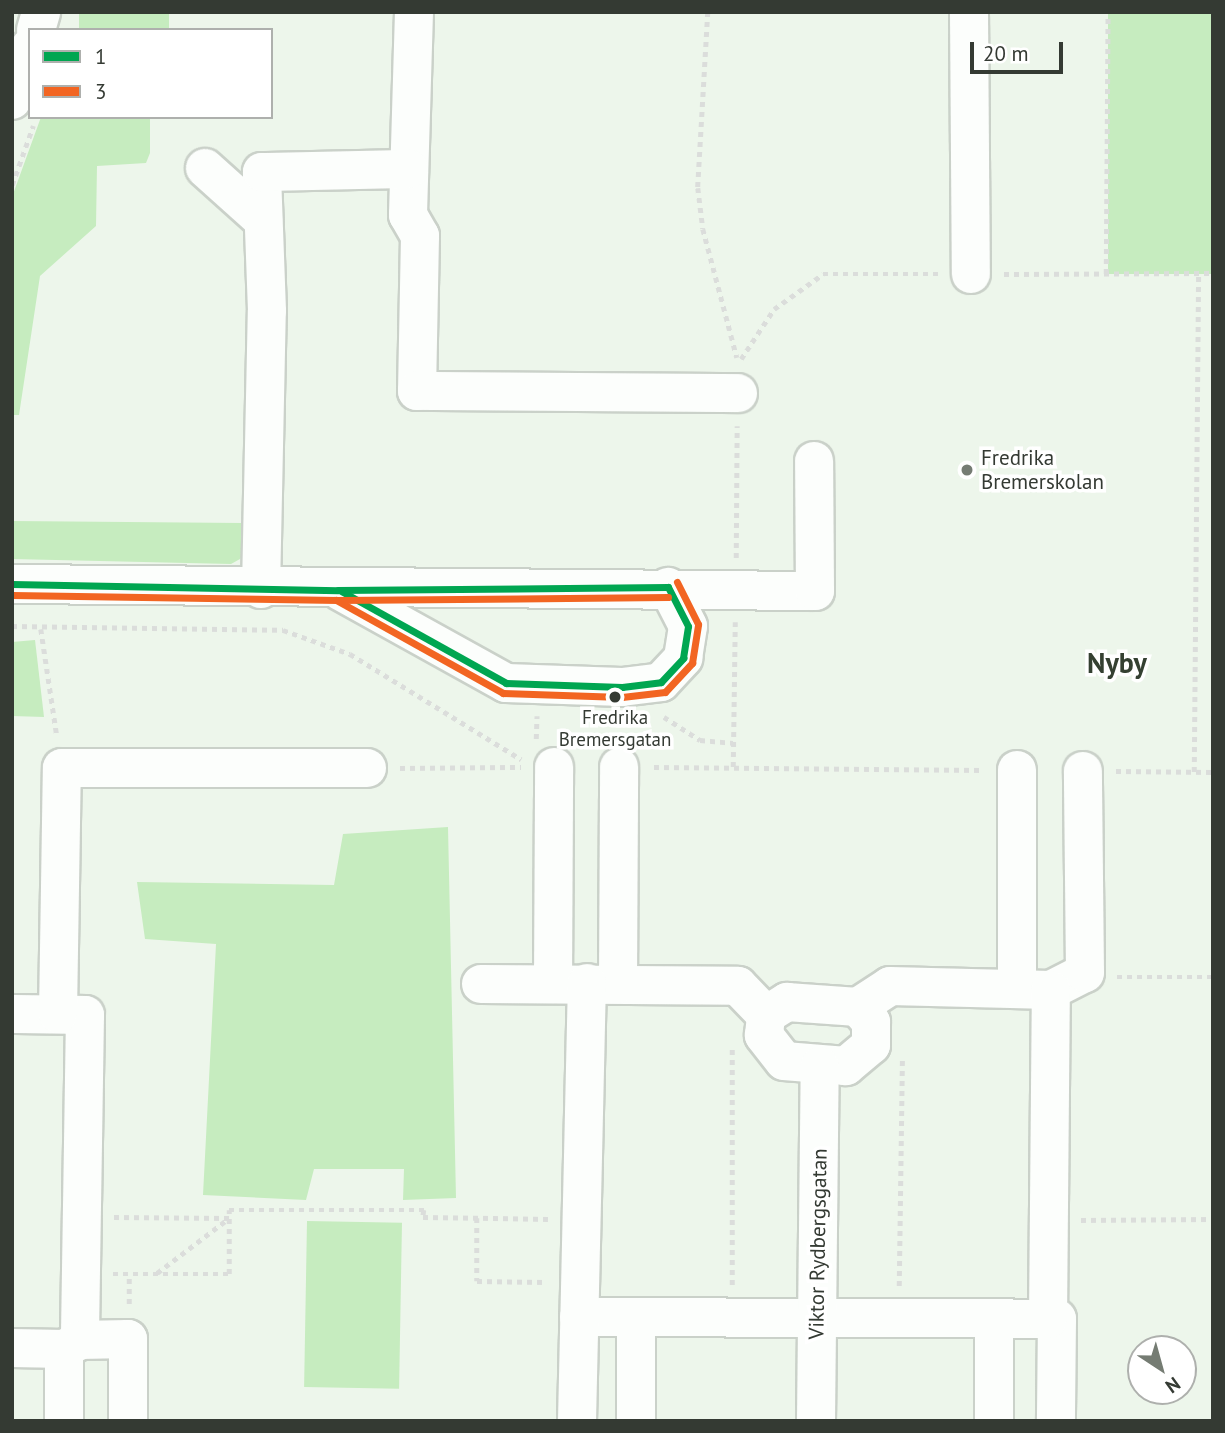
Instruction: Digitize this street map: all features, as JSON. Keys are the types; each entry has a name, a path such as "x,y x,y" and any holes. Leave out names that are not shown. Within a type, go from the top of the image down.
{"street":[{"path":"414,12 408,215 421,236 417,391 738,378"},
{"path":"969,12 971,274"},
{"path":"12,100 28,53"},
{"path":"205,168 263,220"},
{"path":"261,589 267,311 262,172 409,169"},
{"path":"12,584 338,590 668,587 815,591 814,461"},
{"path":"338,590 506,683 622,687 661,682 683,658 688,626 668,587"},
{"path":"544,767 586,983"},
{"path":"577,1421 586,983 619,767"},
{"path":"58,1014 62,768 368,768"},
{"path":"1017,770 1049,1220 1048,1320"},
{"path":"766,1015 786,1002 858,1007 890,986 1034,990 1085,973 1083,771"},
{"path":"481,984 738,986 766,1015 764,1035 775,1055 784,1061 820,1066 846,1066 871,1045 871,1022 858,1007"},
{"path":"12,1014 85,1015 81,1274 64,1421"},
{"name":"Viktor Rydbergsgatan","path":"816,1421 820,1066"},
{"path":"580,1299 636,1317 1057,1319 1056,1421"},
{"path":"636,1317 636,1421"},
{"path":"994,1319 994,1421"},
{"path":"12,1348 128,1339 128,1421"}],"path":[{"path":"708,12 698,188 703,229 738,378"},
{"path":"1108,12 1106,274 1213,273"},
{"path":"12,185 35,119"},
{"path":"1194,772 1198,273"},
{"path":"12,622 19,624"},
{"path":"41,629 62,768"},
{"path":"662,715 700,740 733,743"},
{"path":"368,768 544,767"},
{"path":"1085,973 1103,977 1213,977"},
{"path":"732,1318 733,1043"},
{"path":"899,1318 902,1051"},
{"path":"81,1274 229,1274 229,1210 424,1210 423,1217 582,1220"},
{"path":"82,1216 229,1218"},
{"path":"156,1274 229,1218"},
{"path":"477,1218 477,1281 580,1299"},
{"path":"1049,1220 1213,1219"}],"green space":[{"path":"79,12 169,12 169,28 79,28"},
{"path":"1108,12 1213,12 1213,274 1108,274"},
{"path":"40,119 150,119 150,153 146,163 97,166 96,226 40,276 19,415 12,415 12,197"},
{"path":"12,521 242,523 249,528 249,554 231,564 12,559"},
{"path":"35,640 44,717 12,716 12,642"},
{"path":"448,827 456,1198 403,1200 404,1169 314,1169 306,1200 203,1195 216,944 145,939 137,882 334,885 343,834"},
{"path":"307,1221 402,1223 399,1389 304,1387"}],"transit line":[{"name":"3","path":"336,600 503,693 622,697 665,692 692,663 698,624 677,582"},
{"name":"1","path":"12,584 338,590 668,587"},
{"name":"1","path":"341,591 506,683 622,687 661,682 683,658 688,626 668,587"},
{"name":"3","path":"12,595 338,600 668,597"}],"place":[{"name":"Fredrika Bremerskolan","path":"967,470"},
{"name":"Fredrika Bremersgatan","path":"615,697"}],"district":[{"name":"Nyby","path":"1117,663"}]}
